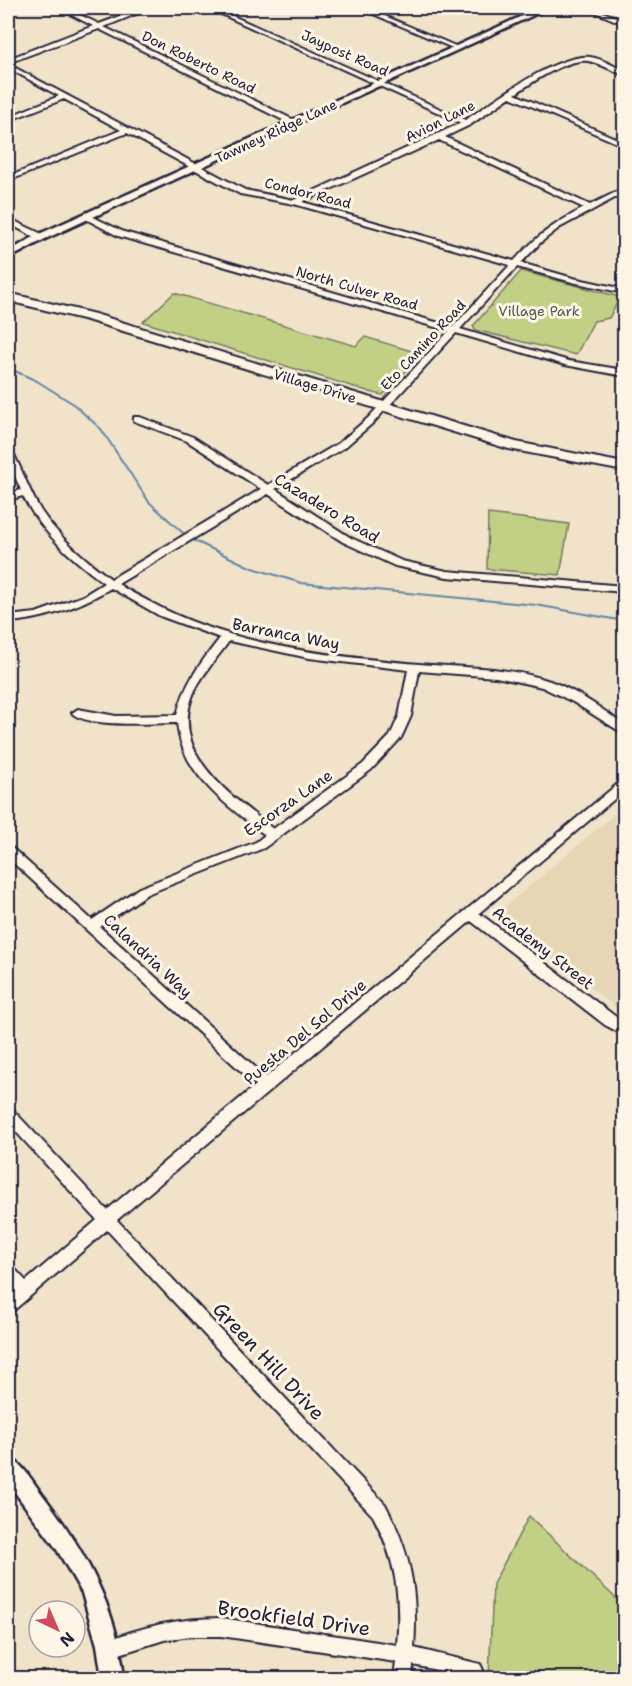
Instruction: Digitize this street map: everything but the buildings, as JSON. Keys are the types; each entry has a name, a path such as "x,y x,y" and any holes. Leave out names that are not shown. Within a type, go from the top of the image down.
{"main road":[{"name":"Village Drive","path":"8,297 92,317 514,446 624,467"}],"street":[{"name":"Don Roberto Road","path":"62,8 294,122"},
{"path":"8,64 148,8"},
{"name":"Jaypost Road","path":"211,8 467,123"},
{"path":"362,8 457,48"},
{"name":"Tawney Ridge Lane","path":"8,256 41,237 457,48 538,8"},
{"path":"588,8 624,22"},
{"name":"Avion Lane","path":"295,202 467,123 510,94 574,59 591,59 624,73"},
{"name":"Condor Road","path":"8,64 243,192 295,202 517,264 624,291"},
{"path":"510,94 624,144"},
{"path":"8,119 65,96"},
{"path":"8,179 127,130"},
{"path":"439,137 590,208"},
{"name":"Eto Camino Road","path":"8,620 37,616 60,609 110,585 342,445 384,407 546,233 624,190"},
{"name":"North Culver Road","path":"86,217 121,234 568,363 624,373"},
{"path":"8,220 41,237"},
{"name":"Cazadero Road","path":"136,419 190,439 347,540 399,564 447,574 624,589"},
{"name":"Barranca Way","path":"8,453 41,519 57,538 110,585 165,615 225,639 337,660 489,673 545,684 560,690 624,730"},
{"path":"8,497 26,492"},
{"path":"225,639 188,694 181,719 184,744 197,768 274,836"},
{"name":"Escorza Lane","path":"92,926 143,891 247,851 274,836 383,753 395,738 405,716 414,667"},
{"path":"78,714 116,720 181,719"},
{"name":"Puesta Del Sol Drive","path":"8,1306 624,785"},
{"name":"Calandria Way","path":"8,851 266,1086"},
{"name":"Academy Street","path":"471,914 610,1021 624,1029"},
{"name":"Green Hill Drive","path":"8,1114 380,1510 395,1539 405,1572 408,1600 403,1678"},
{"path":"8,1272 24,1292"},
{"path":"8,1467 56,1527 78,1561 95,1595 110,1648 113,1678"},
{"name":"Brookfield Drive","path":"110,1648 161,1630 195,1626 221,1627 425,1658 474,1670"}],"shaded area":[{"path":"624,806 624,1013 498,919 499,912"}],"green space":[{"name":"Village Park","path":"521,271 620,297 609,318 594,321 576,355 475,330 473,326"},
{"path":"174,293 356,346 365,337 422,354 383,395 377,394 143,322"},
{"path":"488,514 569,524 560,575 487,569"},
{"path":"529,1516 624,1606 624,1678 489,1678 493,1584"}],"waterway":[{"path":"8,368 37,381 72,403 101,429 149,502 183,533"},
{"path":"195,541 250,567 301,583 536,605 624,621"}]}
